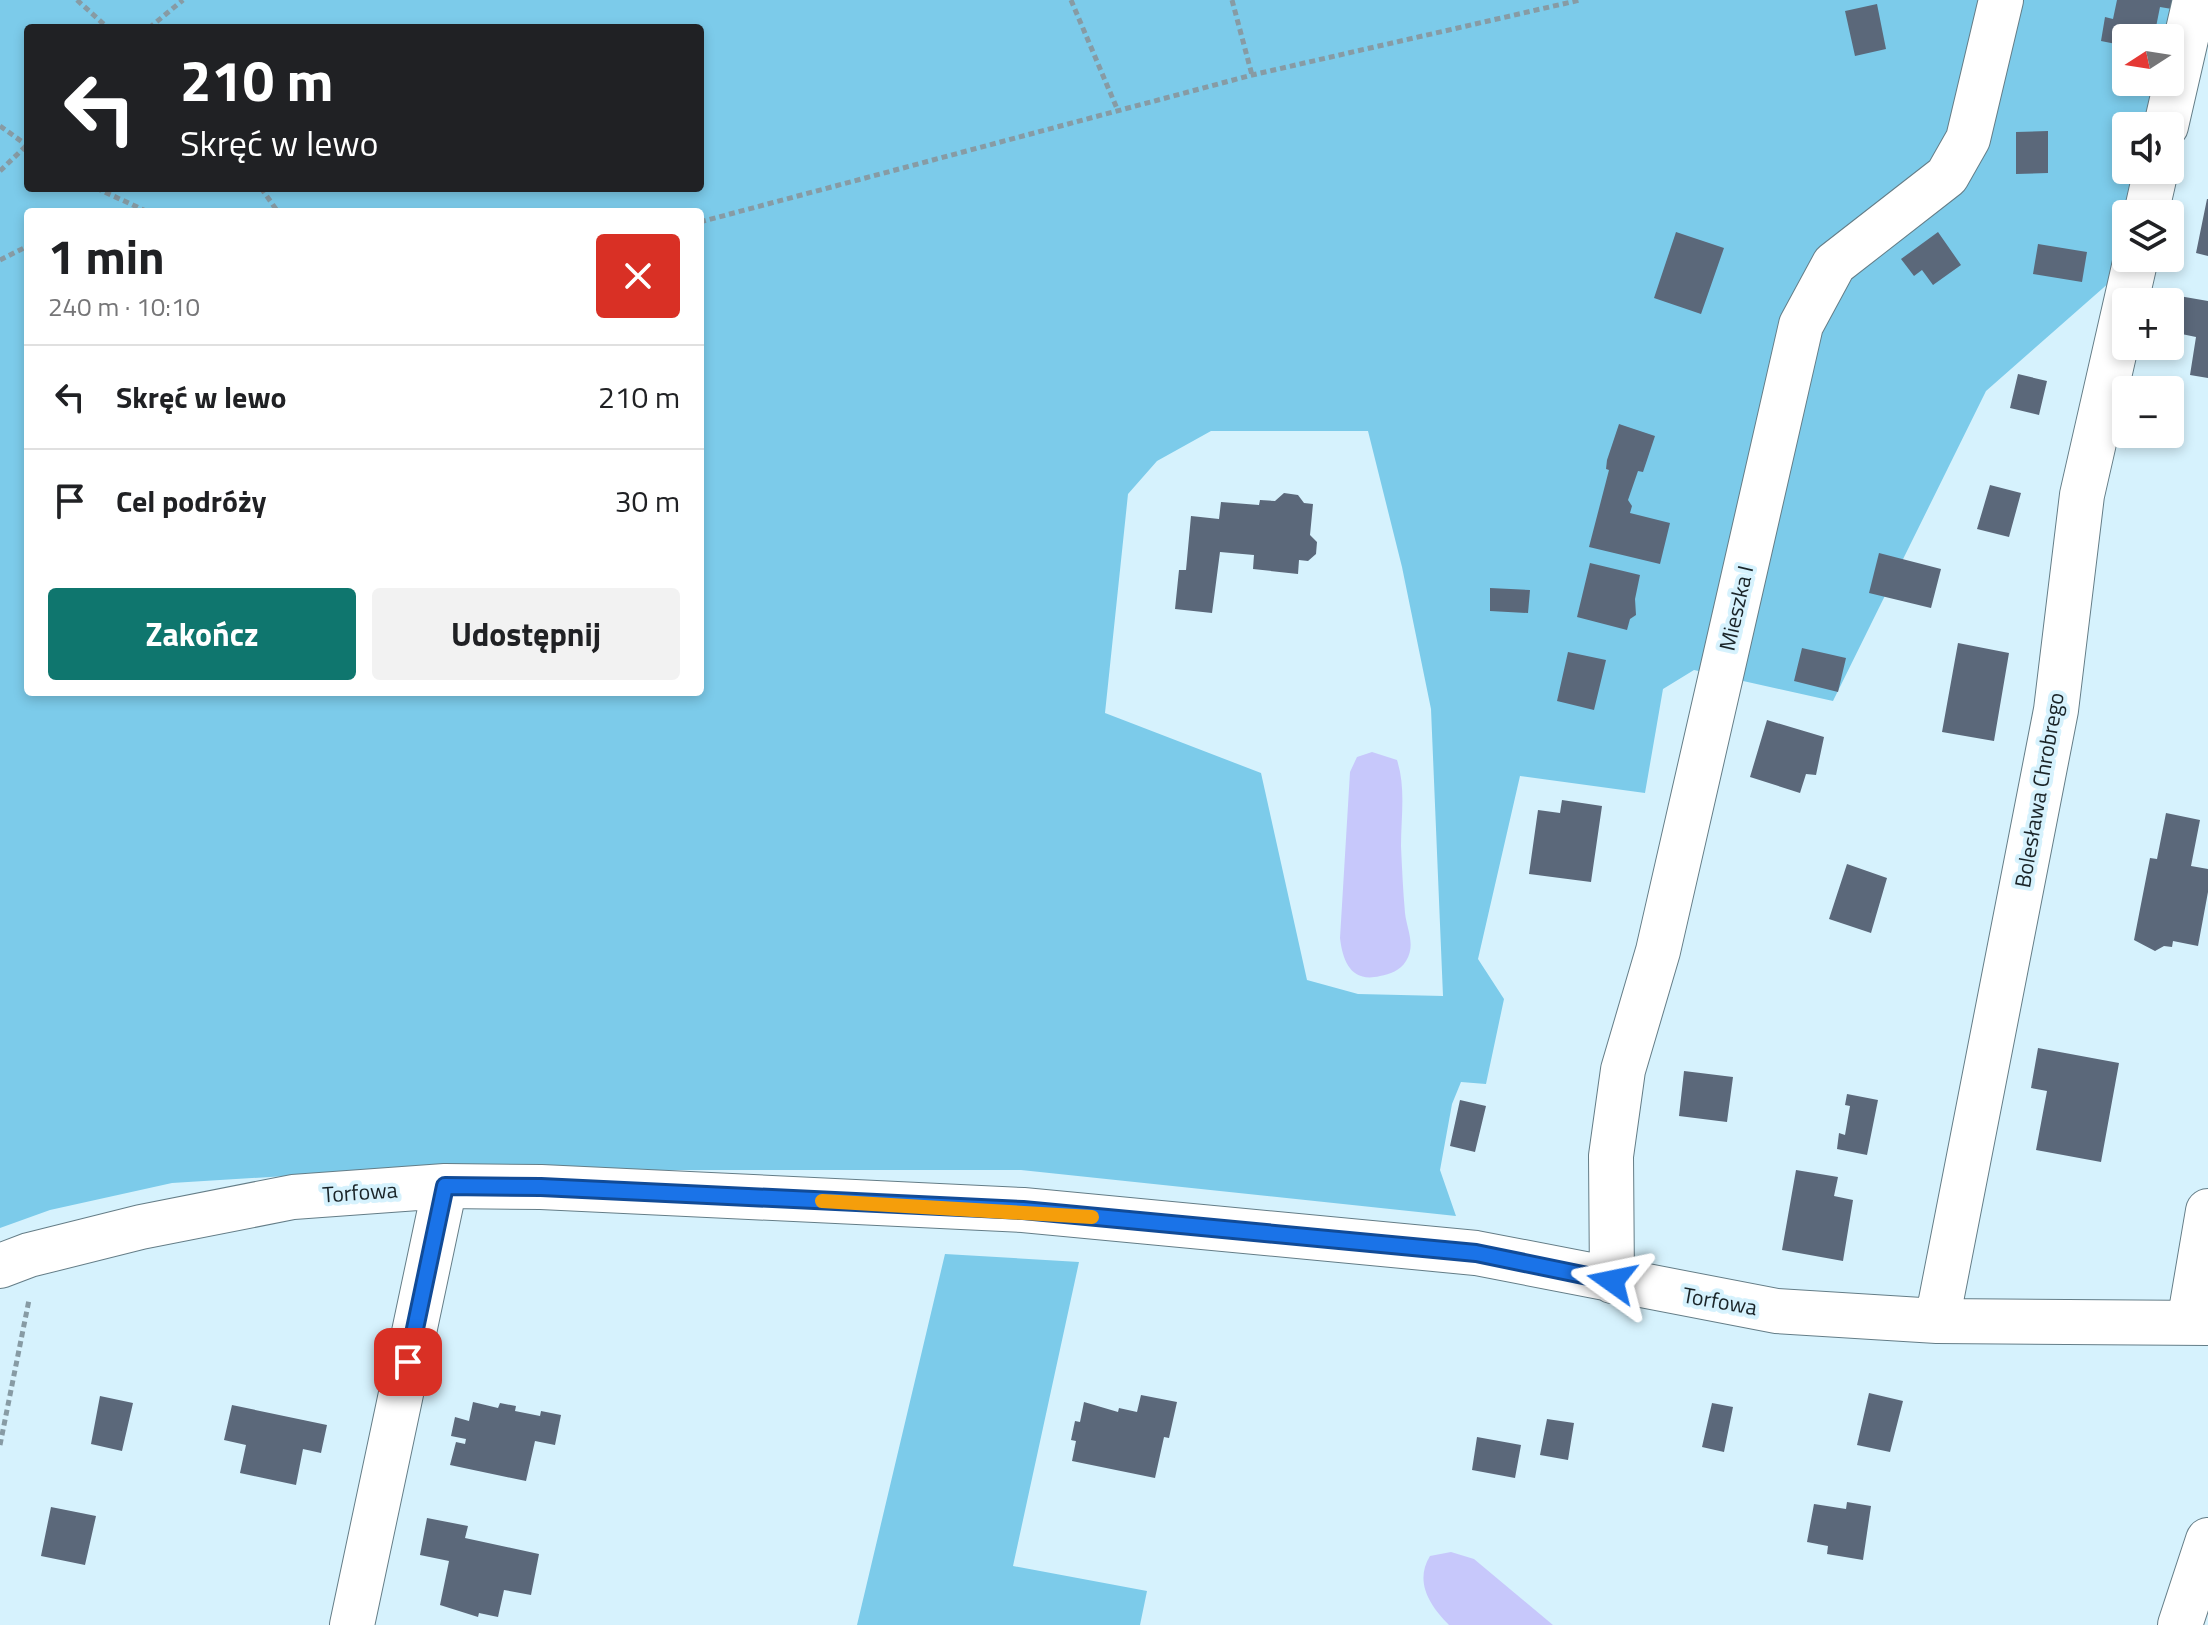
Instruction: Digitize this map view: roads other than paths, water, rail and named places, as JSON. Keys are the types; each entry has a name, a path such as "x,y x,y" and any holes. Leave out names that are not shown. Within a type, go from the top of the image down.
{"street":[{"name":"Mieszka I","path":"1612,1281 1611,1156 1623,1070 1658,951 1801,325 1834,264 1947,176 1968,139 2001,0"},
{"path":"2169,112 2195,0"},
{"name":"Bolesława Chrobrego","path":"1937,1321 2056,710 2082,495 2133,272"},
{"name":"Torfowa","path":"14,1260 141,1227 293,1197 445,1186 541,1187 1023,1210 1476,1253 1776,1311 1937,1321 2198,1323"},
{"path":"352,1625 445,1186"},
{"path":"2198,1323 2208,1211"},
{"path":"2180,1625 2208,1540"}]}
